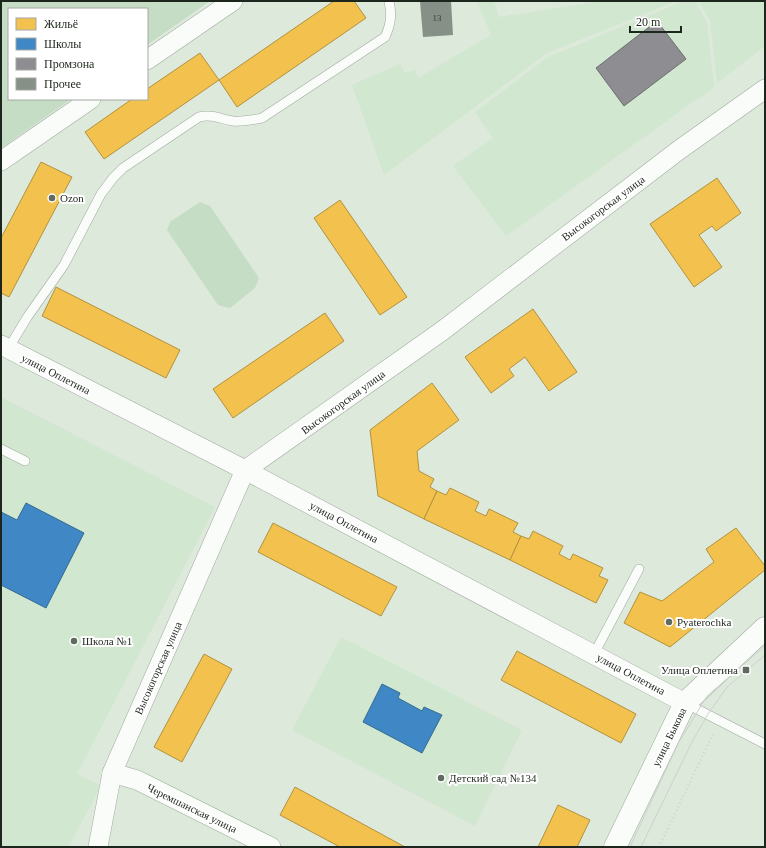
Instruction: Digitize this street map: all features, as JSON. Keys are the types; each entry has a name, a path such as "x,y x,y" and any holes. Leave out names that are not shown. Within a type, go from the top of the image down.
{"street":[{"path":"148,59 233,1"},
{"name":"Высокогорская улица","path":"98,847 112,773 245,470 442,331 679,150 765,89"},
{"path":"1,161 90,100"},
{"name":"улица Оплетина","path":"5,347 245,470 685,702"},
{"name":"улица Быкова","path":"615,847 685,702 765,628"},
{"name":"Черемшанская улица","path":"112,773 137,780 271,847"}],"lane":[{"path":"5,347 64,265 101,194 123,168 199,117 209,115 233,121 247,121 262,118 385,37 390,27 392,17 389,1"},
{"path":"1,449 25,461"},
{"path":"594,654 639,569"},
{"path":"685,702 765,744"}],"path":[{"path":"1,16 10,1"},
{"path":"1,43 8,31"},
{"path":"659,847 715,730"}],"shaded area":[{"path":"1,1 210,1 148,44 148,8 8,8 8,100 70,100 1,148"},
{"path":"477,1 494,1 499,17 603,1 677,1 547,53 384,175 352,85 400,64 405,73 415,70 418,78 491,35"},
{"path":"684,1 695,1 707,23 714,87 506,236 453,166 493,138 475,112 548,57"},
{"path":"699,1 765,1 765,46 717,83 710,21"},
{"path":"200,202 210,206 259,278 255,288 230,308 218,305 167,230 170,222"},
{"name":"Школа №1","path":"1,397 215,507 77,774 101,786 68,847 1,847"},
{"name":"Детский сад №134","path":"341,637 522,730 475,826 292,730"}],"building: Жильё":[{"path":"334,1 354,1 366,18 237,107 219,80"},
{"path":"200,53 219,80 104,159 85,132 131,100 148,100 148,88"},
{"path":"41,162 72,177 9,297 1,293 1,238"},
{"path":"717,178 741,213 716,231 712,226 699,235 722,267 694,287 650,224"},
{"path":"340,200 407,297 380,315 314,218"},
{"path":"56,287 180,350 166,378 42,316"},
{"path":"533,309 577,372 549,391 525,357 509,369 514,376 491,393 465,357"},
{"path":"325,313 344,341 233,418 213,389"},
{"path":"432,383 459,420 417,451 419,471 434,479 430,487 437,491 424,519 378,496 370,430"},
{"path":"450,488 479,502 475,511 486,516 489,509 518,523 513,532 521,536 510,560 424,519 437,491 446,495"},
{"path":"273,523 397,587 381,616 258,552"},
{"path":"736,528 765,566 765,570 670,647 624,623 640,592 662,601 714,562 706,549"},
{"path":"533,531 563,546 559,554 570,560 573,554 603,568 599,576 608,580 596,603 510,560 521,536 529,539"},
{"path":"517,651 636,714 621,743 501,680"},
{"path":"204,654 232,669 182,762 154,747"},
{"path":"295,787 405,847 340,847 280,815"},
{"path":"558,805 590,820 577,847 538,847"}],"building: Школы":[{"path":"26,503 84,533 46,608 1,585 1,512 17,520"},
{"path":"382,684 400,693 398,698 422,711 424,707 442,715 422,753 363,722"}],"building: Промзона":[{"path":"657,21 686,59 624,106 596,68"}],"building: Прочее":[{"path":"420,1 451,1 453,35 423,37"}],"tram line":[{"path":"630,847 679,742 707,696 765,646"},
{"path":"641,847 692,742 708,714 727,687 765,655"}],"place":[{"name":"Ozon","path":"52,198"},
{"name":"Pyaterochka","path":"669,622"},
{"name":"Школа №1","path":"74,641"},
{"name":"Улица Оплетина","path":"746,670"},
{"name":"Детский сад №134","path":"441,778"}]}
